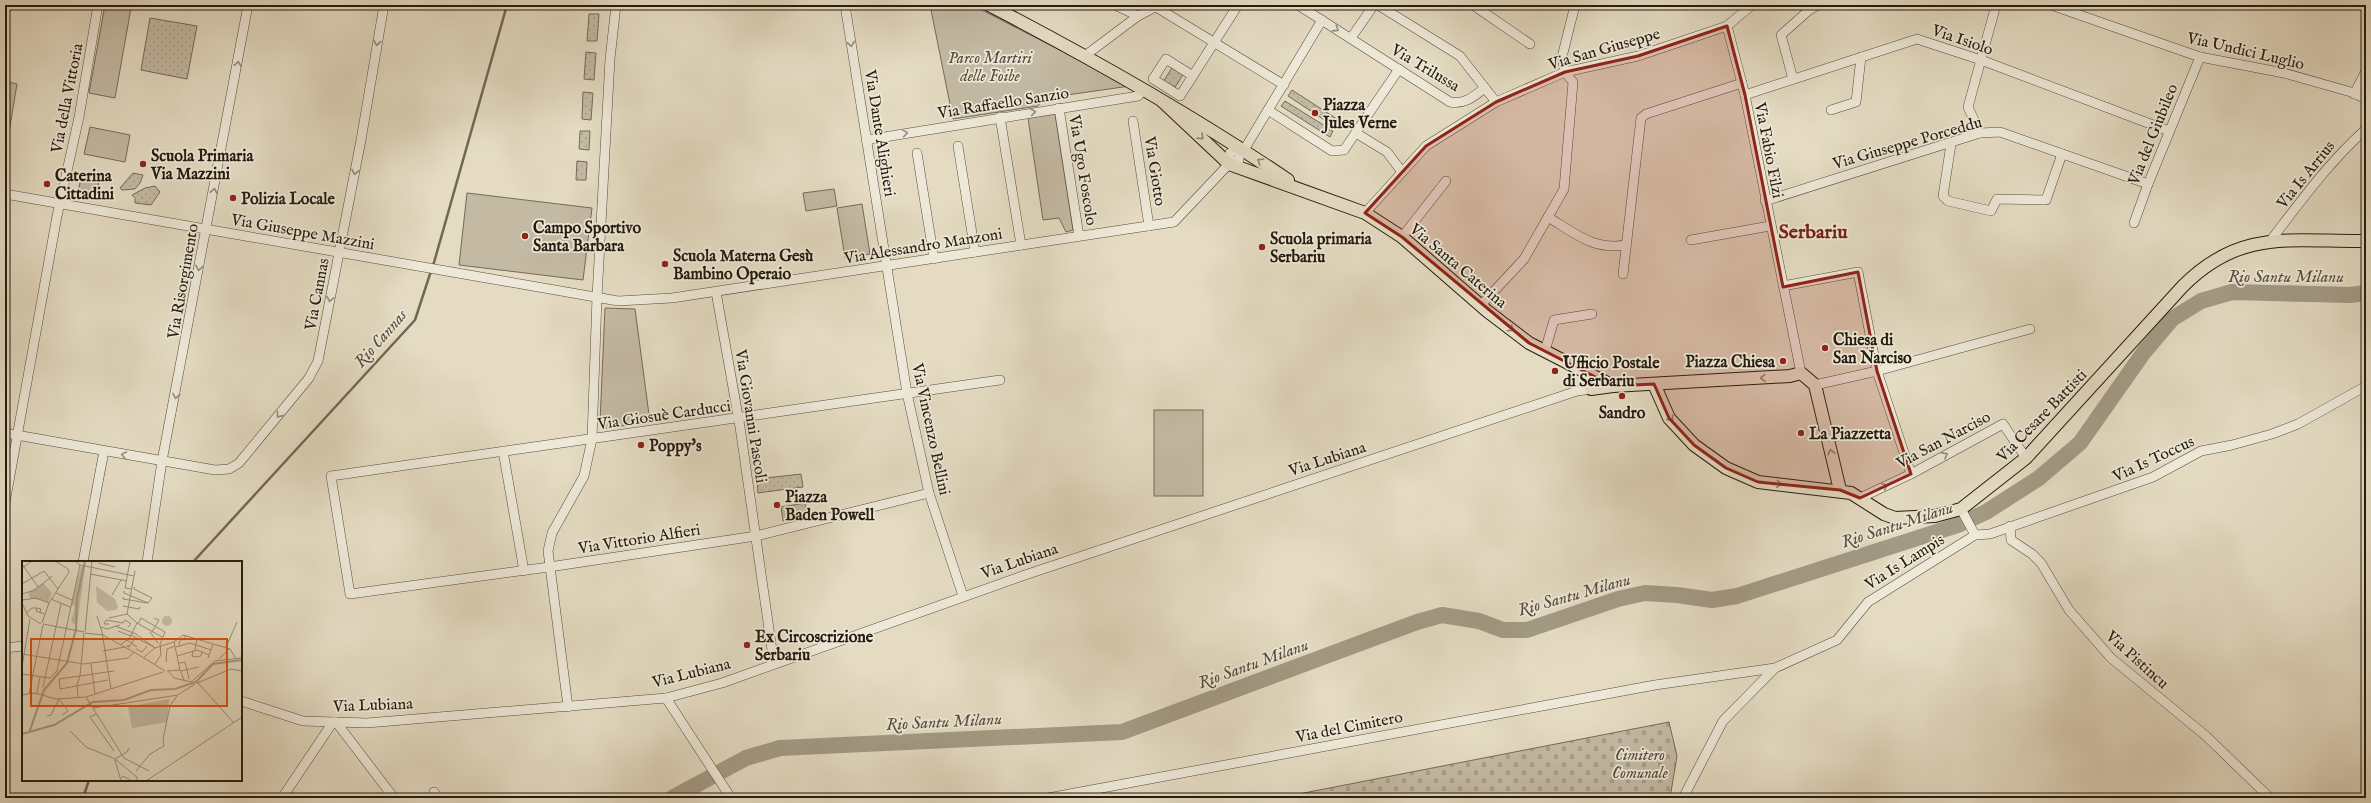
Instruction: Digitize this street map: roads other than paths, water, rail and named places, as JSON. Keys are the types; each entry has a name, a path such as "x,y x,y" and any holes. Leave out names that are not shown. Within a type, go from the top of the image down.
{"main road":[{"name":"Via Santa Caterina","path":"989,5 1086,55 1143,90 1243,146 1304,191"},
{"name":"Via Santa Caterina","path":"1162,101 1229,164 1304,191 1335,205 1365,213 1402,237 1481,305 1529,343 1613,386"},
{"name":"Via Cesare Battisti","path":"1654,384 1669,418 1694,445 1726,468 1758,482 1840,490 1860,498 1884,514 1895,518 1920,518 1962,511 2026,458 2197,272 2240,248 2271,240 2366,241"},
{"path":"1588,373 1591,389"},
{"name":"Via Lubiana","path":"1591,389 1613,386 1790,376 1801,373"},
{"path":"1801,373 1815,385 1840,490"}],"street":[{"name":"Via della Vittoria","path":"5,503 16,435 60,204 79,117 98,5"},
{"name":"Via Risorgimento","path":"146,561 162,461 248,5"},
{"name":"Via Cannas","path":"5,433 215,470 229,469 239,463 309,378 318,361 340,253 384,5"},
{"path":"568,707 548,551 552,533 584,476 592,439 597,296 610,59 616,5"},
{"name":"Via Dante Alighieri","path":"845,5 887,265"},
{"path":"1115,5 1138,16"},
{"path":"1193,76 1238,5"},
{"name":"Via Trilussa","path":"1298,5 1450,102 1458,104 1467,101 1485,88"},
{"path":"1351,38 1374,5"},
{"path":"1378,5 1460,56 1496,102"},
{"path":"1473,5 1530,44"},
{"path":"1481,305 1524,259 1564,189 1573,82 1565,72 1562,57 1575,5"},
{"path":"1727,26 1752,5"},
{"path":"1793,79 1781,35 1808,11 1818,5"},
{"path":"1980,133 1968,107 1996,5"},
{"name":"Via Undici Luglio","path":"2051,5 2200,57 2284,73 2366,99"},
{"path":"1086,55 1138,16 1158,6 1284,85"},
{"path":"1229,164 1239,160 1243,146 1284,85 1322,20"},
{"name":"Via San Giuseppe","path":"1365,213 1426,146 1496,102 1565,72 1638,56 1727,26"},
{"name":"Via Fabio Filzi","path":"1727,26 1745,95 1770,226 1801,373"},
{"name":"Via Isiolo","path":"1745,95 1917,39 1981,60 2169,131"},
{"path":"1831,110 1856,102 1861,57"},
{"name":"Via del Giubileo","path":"2134,223 2169,131 2200,57"},
{"path":"1268,110 1332,151 1344,150 1399,69"},
{"path":"2354,94 2366,71"},
{"path":"1623,274 1641,118 1646,114 1742,83"},
{"name":"Via Raffaello Sanzio","path":"866,140 1000,117 1138,96 1143,90"},
{"name":"Via Ugo Foscolo","path":"1059,108 1079,236"},
{"path":"1000,117 1021,245"},
{"name":"Via Giotto","path":"1133,121 1149,226"},
{"name":"Via Is Arrius","path":"2271,240 2318,179 2345,148 2366,129"},
{"name":"Via Giuseppe Porceddu","path":"1765,201 1951,144 1980,133 2000,132 2148,184"},
{"path":"1356,134 1387,152 1402,172"},
{"path":"1951,144 1943,196 1948,201 1991,211 1997,199 2046,200 2062,154"},
{"path":"958,146 975,252"},
{"path":"917,153 934,260"},
{"name":"Via Alessandro Manzoni","path":"597,296 618,301 638,301 716,292 887,265 934,260 975,252 1174,222 1229,164"},
{"path":"1402,237 1446,181"},
{"name":"Via Giuseppe Mazzini","path":"5,194 419,267 597,296"},
{"path":"1548,217 1589,242 1603,246 1626,246"},
{"path":"1691,240 1770,226"},
{"name":"Via Vincenzo Bellini","path":"887,265 907,393 930,493 963,596"},
{"path":"1783,286 1858,272 1877,371 1911,474"},
{"name":"Via Giovanni Pascoli","path":"716,292 738,418 756,536 770,647 774,664"},
{"path":"1545,351 1554,320 1592,314"},
{"path":"1815,385 1877,371 2030,329"},
{"name":"Via Giosuè Carducci","path":"350,594 331,476 1000,380"},
{"name":"Via Is Toccus","path":"1973,532 1990,534 2153,477 2201,451 2232,445 2272,434 2298,424 2366,386"},
{"name":"Via Lubiana","path":"242,701 303,721 367,723 666,698 722,683 963,596 1577,391 1591,389"},
{"name":"Via San Narciso","path":"1860,498 1911,474 2003,424 2026,458"},
{"path":"83,561 104,451"},
{"path":"503,451 524,571"},
{"name":"Via Vittorio Alfieri","path":"350,594 524,571 756,536 930,493"},
{"path":"1962,511 1973,532"},
{"name":"Via Pistincu","path":"2010,526 2011,540 2032,554 2041,563 2069,610 2111,658 2206,736 2270,798"},
{"name":"Via Is Lampis","path":"1655,685 1775,668 1837,640 1868,602 1973,532"},
{"path":"5,648 22,646"},
{"path":"1683,798 1723,721 1775,668"},
{"name":"Via del Cimitero","path":"1048,798 1655,685"},
{"path":"666,698 677,718 709,763 730,798"},
{"path":"282,798 335,722 394,798"}],"waterway":[{"name":"Rio Cannas","path":"433,266 507,5"},
{"name":"Rio Cannas","path":"194,561 415,320 431,271"},
{"name":"Rio Santu Milanu","path":"672,798 746,758 780,748 1122,732 1417,622 1442,615 1479,621 1503,630 1527,630 1618,599 1645,593 1677,595 1712,600 1737,596 1958,525 1986,512 2039,478 2080,443 2144,352 2172,319 2201,301 2232,292 2350,295 2366,293"},
{"name":"Rio Cannas","path":"83,798 89,781"}],"place":[{"name":"Piazza Jules Verne","path":"1315,113"},
{"name":"Scuola Primaria Via Mazzini","path":"143,164"},
{"name":"Caterina Cittadini","path":"47,184"},
{"name":"Polizia Locale","path":"233,198"},
{"name":"Campo Sportivo Santa Barbara","path":"525,236"},
{"name":"Scuola primaria Serbariu","path":"1262,247"},
{"name":"Scuola Materna Gesù Bambino Operaio","path":"665,264"},
{"name":"Chiesa di San Narciso","path":"1825,348"},
{"name":"Piazza Chiesa","path":"1783,361"},
{"name":"Ufficio Postale di Serbariu","path":"1555,371"},
{"name":"Sandro","path":"1622,396"},
{"name":"La Piazzetta","path":"1801,433"},
{"name":"Poppy's","path":"641,445"},
{"name":"Piazza Baden Powell","path":"777,505"},
{"name":"Ex Circoscrizione Serbariu","path":"747,645"}],"district":[{"name":"Serbariu","path":"1813,231"}],"park label":[{"name":"Parco Martiri delle Foibe","path":"990,66"},
{"name":"Cimitero Comunale","path":"1640,763"}]}
